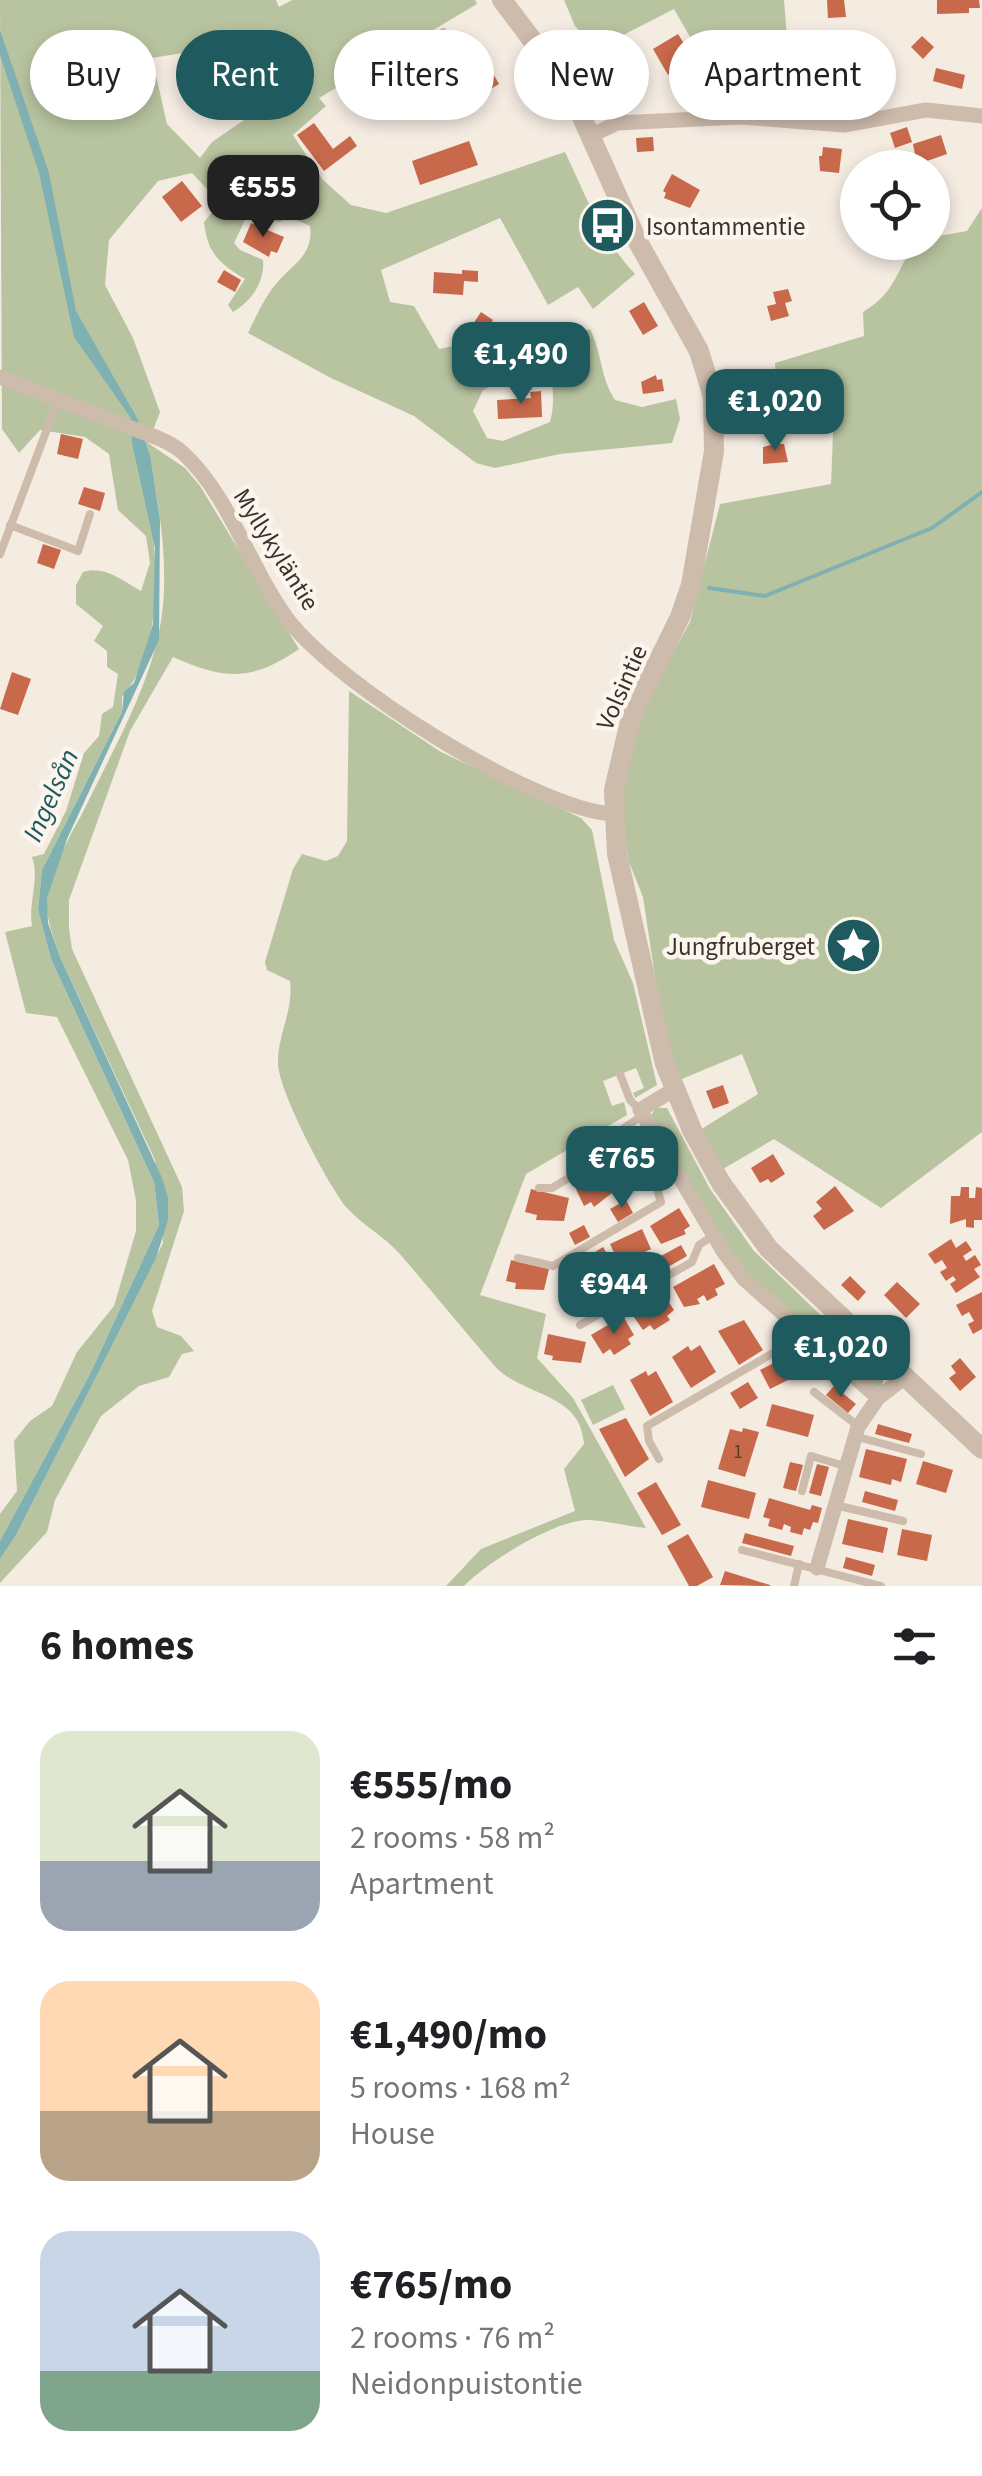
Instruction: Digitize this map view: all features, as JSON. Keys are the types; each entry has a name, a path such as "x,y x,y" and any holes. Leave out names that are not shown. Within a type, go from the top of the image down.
{"street":[{"name":"Volsintie","path":"502,0 556,72 638,242 699,351 713,397 715,424 709,492 692,585 630,717 616,768 612,814 617,854 673,1090 720,1183 768,1249 982,1449"},
{"path":"590,136 617,124 741,117 844,125 926,110 982,116"},
{"name":"Myllykyläntie","path":"0,377 173,446 192,462 288,619 335,667 407,720 483,762 590,812 612,814"},
{"path":"673,1090 641,1112 714,1235 744,1279 878,1398"},
{"path":"818,1568 856,1432 878,1398 905,1376"}],"lane":[{"path":"0,554 58,400"},
{"path":"10,525 78,551 90,514"},
{"path":"539,1188 552,1188 627,1143 624,1128 641,1112 630,1100 620,1074"},
{"path":"518,1258 553,1266 661,1202 657,1190 678,1176"},
{"path":"580,1326 692,1262 699,1245 714,1235"},
{"path":"659,1459 649,1441 647,1426 806,1334"},
{"path":"814,1392 856,1432 922,1454"},
{"path":"802,1491 812,1456 845,1466"},
{"path":"835,1504 903,1521"},
{"path":"742,1550 881,1586"},
{"path":"794,1586 799,1564"}],"green space":[{"path":"0,0 276,0 279,7 292,0 475,0 477,4 433,30 334,30 334,89 319,98 326,106 314,117 314,30 176,30 176,54 156,57 156,30 30,30 30,120 156,120 156,76 167,124 200,158 212,142 244,120 310,120 293,135 322,179 351,205 386,213 565,152 603,231 635,274 593,309 578,287 548,305 500,218 381,270 390,302 414,306 439,349 485,339 501,322 535,327 552,338 520,373 483,390 473,411 487,438 503,441 550,422 554,356 572,337 590,329 615,400 642,407 676,399 680,419 672,443 560,454 495,468 476,463 414,416 331,378 248,333 272,289 305,252 310,226 290,217 279,222 254,212 246,218 234,243 240,250 263,260 262,276 256,290 233,312 228,305 245,279 221,262 211,249 204,222 220,203 192,173 158,181 109,240 105,285 133,338 160,412 148,443 185,468 200,486 299,649 266,667 238,674 208,670 173,657 130,731 69,900 72,949 182,1187 184,1211 152,1311 157,1327 181,1336 194,1351 182,1354 169,1377 139,1386 101,1416 55,1500 47,1532 0,1583 0,1559 16,1535 163,1243 155,1160 60,957 47,905 57,862 140,692 161,621 164,577 158,504 142,438 132,443 148,503 156,573 149,642 138,672 122,697 122,712 42,870 38,908 51,959 154,1182 159,1225 90,1374 0,1541 0,1514 17,1491 14,1441 30,1421 52,1406 77,1352 114,1306 136,1231 136,1200 128,1160 57,1017 26,1013 5,932 32,926 32,857 44,854 66,811 84,753 99,736 102,714 113,707 118,674 107,667 107,651 94,641 103,626 76,604 76,585 83,572 91,570 113,575 141,591 150,563 146,536 118,510 109,454 85,437 40,430 19,453 2,429"},
{"path":"564,0 784,0 786,30 686,30 674,9 633,30 579,30"},
{"path":"982,208 982,1132 881,1208 774,1139 723,1169 700,1130 758,1094 742,1054 677,1081 659,1003 643,897 629,862 621,817 622,775 647,700 690,622 720,504 831,484 834,407 823,395 777,409 775,363 864,336 863,312 889,289 905,260 950,260 950,234 967,231"},
{"path":"349,691 441,752 581,818 592,830 614,940 633,983 657,1085 635,1098 633,1093 644,1088 636,1068 603,1081 612,1106 624,1102 627,1115 526,1174 480,1295 546,1314 537,1358 573,1398 646,1528 590,1520 559,1526 505,1554 464,1586 446,1586 481,1549 575,1511 564,1469 584,1444 572,1414 548,1396 505,1375 399,1253 347,1208 306,1138 280,1077 278,1054 290,1002 290,981 267,970 265,962 293,869 302,854 326,861 338,856 347,841"},
{"path":"656,1108 667,1108 710,1189 754,1251 884,1376 882,1387 874,1388 736,1264 651,1115"},
{"path":"613,1385 625,1409 593,1425 581,1400"}],"water":[{"path":"0,30 49,173 76,311 137,418 150,456 160,519 159,640 67,839 47,898 48,923 60,957 162,1178 168,1198 168,1220 156,1258 16,1535 0,1559 0,1541 90,1374 159,1225 154,1182 51,959 38,909 42,870 122,712 124,692 134,683 153,624 155,548 132,443 131,418 74,337 39,173 0,55"}],"building":[{"path":"827,0 844,0 846,17 828,18"},
{"path":"937,0 979,0 980,8 969,8 969,13 937,14"},
{"path":"922,36 934,47 923,59 911,47"},
{"path":"669,39 669,74 668,75 653,49"},
{"path":"936,68 965,75 962,89 933,81"},
{"path":"314,123 333,149 350,136 357,146 324,171 297,135"},
{"path":"907,127 912,142 895,148 890,133"},
{"path":"941,135 946,150 914,150 913,144"},
{"path":"653,137 654,151 637,152 636,138"},
{"path":"469,141 478,165 420,185 412,161"},
{"path":"823,147 842,149 839,173 820,171"},
{"path":"672,174 700,190 690,208 664,198 663,191"},
{"path":"182,181 202,206 181,222 162,197"},
{"path":"251,223 284,237 277,253 271,251 269,257 243,242"},
{"path":"224,270 241,280 235,292 217,282"},
{"path":"462,270 478,271 478,282 464,281 463,295 433,293 434,272 462,274"},
{"path":"788,289 792,301 785,303 789,316 771,321 767,306 776,304 773,292"},
{"path":"644,302 658,326 643,335 629,311"},
{"path":"481,312 493,320 483,335 471,327"},
{"path":"656,375 657,380 662,379 664,391 643,394 641,382"},
{"path":"541,391 542,417 498,419 497,400 531,398 530,392"},
{"path":"61,434 83,439 78,459 57,454"},
{"path":"784,444 788,462 763,464 763,447"},
{"path":"84,487 105,493 100,511 78,504"},
{"path":"43,544 61,550 54,569 37,563"},
{"path":"12,672 31,679 18,715 0,709"},
{"path":"723,1085 729,1103 713,1109 706,1091"},
{"path":"613,1130 618,1141 596,1152 590,1140"},
{"path":"643,1151 652,1170 647,1172 649,1176 634,1183 632,1179 624,1182 615,1164"},
{"path":"773,1154 785,1174 771,1183 768,1179 760,1183 751,1168"},
{"path":"607,1171 617,1189 594,1207 591,1202 584,1206 575,1187"},
{"path":"835,1186 854,1211 824,1230 813,1216 822,1209 816,1202"},
{"path":"961,1187 969,1187 969,1198 975,1198 976,1187 982,1188 982,1220 974,1220 974,1228 966,1227 966,1219 950,1224 951,1196 960,1196"},
{"path":"531,1189 569,1198 564,1221 536,1220 537,1215 525,1212"},
{"path":"626,1200 633,1213 618,1222 610,1209"},
{"path":"679,1208 690,1226 684,1230 686,1234 661,1244 650,1226"},
{"path":"584,1225 590,1237 575,1245 569,1233"},
{"path":"642,1229 651,1249 645,1252 647,1256 619,1263 610,1244"},
{"path":"951,1239 956,1248 966,1241 972,1250 963,1256 966,1261 975,1255 981,1265 974,1269 980,1277 956,1293 950,1284 956,1280 953,1276 946,1281 940,1272 947,1268 942,1260 935,1264 928,1254"},
{"path":"681,1245 687,1256 668,1267 661,1256"},
{"path":"603,1247 614,1266 602,1273 605,1278 588,1288 586,1284 579,1288 567,1269"},
{"path":"511,1260 549,1269 544,1290 515,1289 516,1283 506,1281"},
{"path":"714,1264 725,1284 715,1289 718,1295 707,1301 704,1295 697,1299 700,1304 684,1307 673,1287"},
{"path":"850,1276 866,1292 858,1301 841,1285"},
{"path":"897,1282 920,1304 906,1318 884,1295"},
{"path":"662,1292 674,1310 667,1316 670,1320 654,1330 650,1325 643,1330 631,1313"},
{"path":"982,1292 982,1329 973,1334 968,1324 974,1321 969,1312 962,1316 956,1305"},
{"path":"623,1316 634,1335 628,1339 631,1344 614,1355 610,1349 603,1354 591,1335"},
{"path":"744,1320 763,1350 739,1365 718,1331"},
{"path":"548,1334 586,1342 581,1363 552,1360 553,1356 544,1354"},
{"path":"700,1345 716,1372 691,1388 672,1357 688,1346 691,1351"},
{"path":"960,1358 976,1377 960,1391 949,1378 956,1373 951,1366"},
{"path":"780,1360 790,1379 770,1389 760,1370"},
{"path":"646,1371 648,1376 656,1371 673,1402 650,1416 630,1380"},
{"path":"748,1382 758,1398 740,1409 730,1393"},
{"path":"834,1386 856,1404 848,1413 826,1395"},
{"path":"772,1404 814,1415 808,1437 766,1426"},
{"path":"626,1418 649,1459 625,1477 599,1429"},
{"path":"878,1424 912,1434 909,1443 875,1434"},
{"path":"743,1428 759,1432 745,1477 718,1469 730,1429 742,1432"},
{"path":"866,1449 907,1459 901,1482 892,1479 891,1485 859,1477"},
{"path":"923,1461 953,1470 946,1493 916,1484"},
{"path":"790,1462 803,1465 796,1491 783,1488"},
{"path":"817,1464 829,1467 821,1496 809,1493"},
{"path":"708,1480 756,1493 749,1519 701,1507"},
{"path":"656,1482 681,1525 662,1535 637,1493"},
{"path":"865,1491 898,1500 895,1511 862,1502"},
{"path":"769,1498 810,1510 812,1505 822,1508 818,1523 813,1522 810,1530 804,1528 802,1535 790,1532 791,1527 784,1524 782,1530 768,1526 770,1519 763,1517"},
{"path":"848,1519 888,1528 883,1553 842,1544"},
{"path":"902,1529 932,1535 927,1561 897,1555"},
{"path":"745,1533 794,1546 791,1556 742,1543"},
{"path":"688,1534 713,1577 697,1586 689,1586 667,1546"},
{"path":"846,1557 875,1565 872,1576 843,1568"},
{"path":"725,1571 770,1585 770,1586 720,1585"}],"waterway":[{"path":"709,588 765,596 932,528 982,492"}],"place":[{"name":"Isontammentie","path":"607,226"},
{"name":"Jungfruberget","path":"854,946"}],"water label":[{"name":"Ingelsån","path":"50,795"}]}
